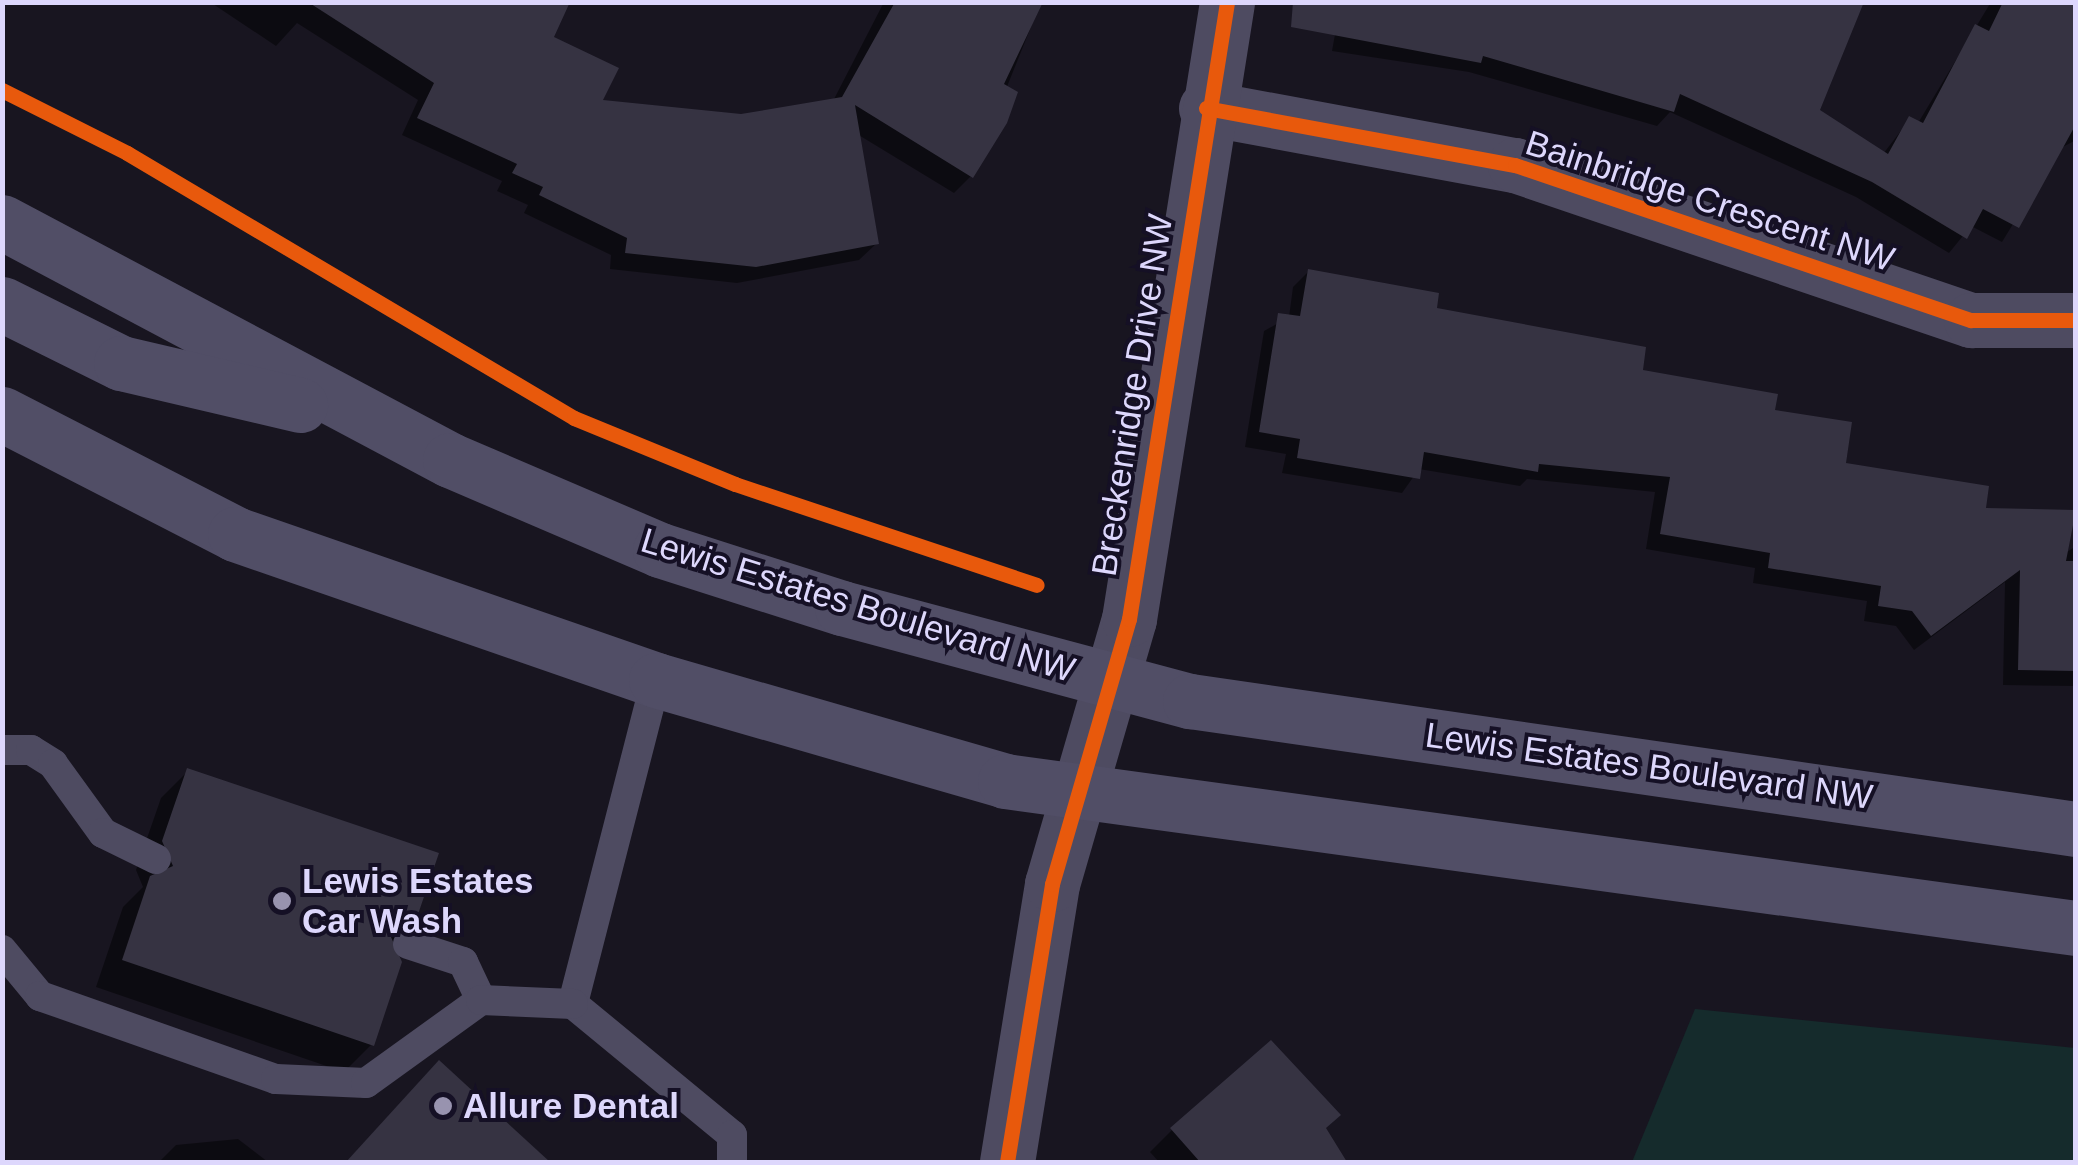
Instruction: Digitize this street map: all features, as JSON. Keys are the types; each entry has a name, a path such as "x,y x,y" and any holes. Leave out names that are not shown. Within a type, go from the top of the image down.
{"main road":[{"name":"Lewis Estates Boulevard NW","path":"2,222 371,421 660,550 1190,701 2076,829"},
{"path":"2,304 121,363 371,421"},
{"path":"2,414 235,534 656,680 1005,782 2076,928"}],"street":[{"name":"Breckenridge Drive NW","path":"1007,1162 1052,884 1128,619 1206,108 1227,2"},
{"name":"Bainbridge Crescent NW","path":"1206,108 1514,166 1971,320 2076,320"}],"lane":[{"path":"573,1004 656,680"},
{"path":"2,750 32,750 53,764 102,833 156,859"},
{"path":"408,944 462,962 481,1000"},
{"path":"2,950 40,996 276,1080 366,1083 481,1000 573,1004 732,1135 732,1162"}],"green space":[{"path":"1695,1009 2075,1048 2075,1162 1632,1162"}],"building":[{"path":"308,2 570,2 554,37 619,68 603,100 741,114 842,97 895,2 1043,2 1004,84 1018,92 1007,123 973,178 855,105 879,244 756,267 625,253 627,238 539,195 543,187 512,173 517,164 417,118 434,83"},
{"path":"1293,2 1864,2 1820,110 1888,154 1909,116 1923,123 1975,24 1989,31 2003,2 2076,2 2076,124 2019,228 1983,209 1967,239 1872,182 1680,94 1674,112 1483,56 1481,63 1291,27"},
{"path":"1308,269 1439,293 1437,308 1646,347 1643,370 1778,394 1775,410 1852,422 1846,463 1989,486 1986,508 2076,510 2066,561 2076,561 2076,671 2018,670 2020,570 1931,636 1912,611 1878,606 1881,586 1768,568 1770,553 1660,534 1670,477 1539,464 1538,472 1424,452 1420,479 1297,458 1300,439 1259,432 1278,313 1300,316"},
{"name":"Lewis Estates Car Wash","path":"187,768 439,853 414,926 391,937 402,962 374,1046 122,960 150,876 173,866 162,841"},
{"path":"1271,1040 1341,1115 1326,1128 1347,1162 1200,1162 1170,1128"},
{"name":"Allure Dental","path":"439,1060 550,1162 346,1162"}],"cycle path":[{"path":"1007,1162 1052,884 1129,619 1227,2"},
{"path":"2,90 127,153 574,418 735,484 1037,585"},
{"path":"1206,108 1515,165 1971,320 2076,320"}],"place":[{"name":"Lewis Estates Car Wash","path":"282,901"},
{"name":"Allure Dental","path":"443,1106"}]}
